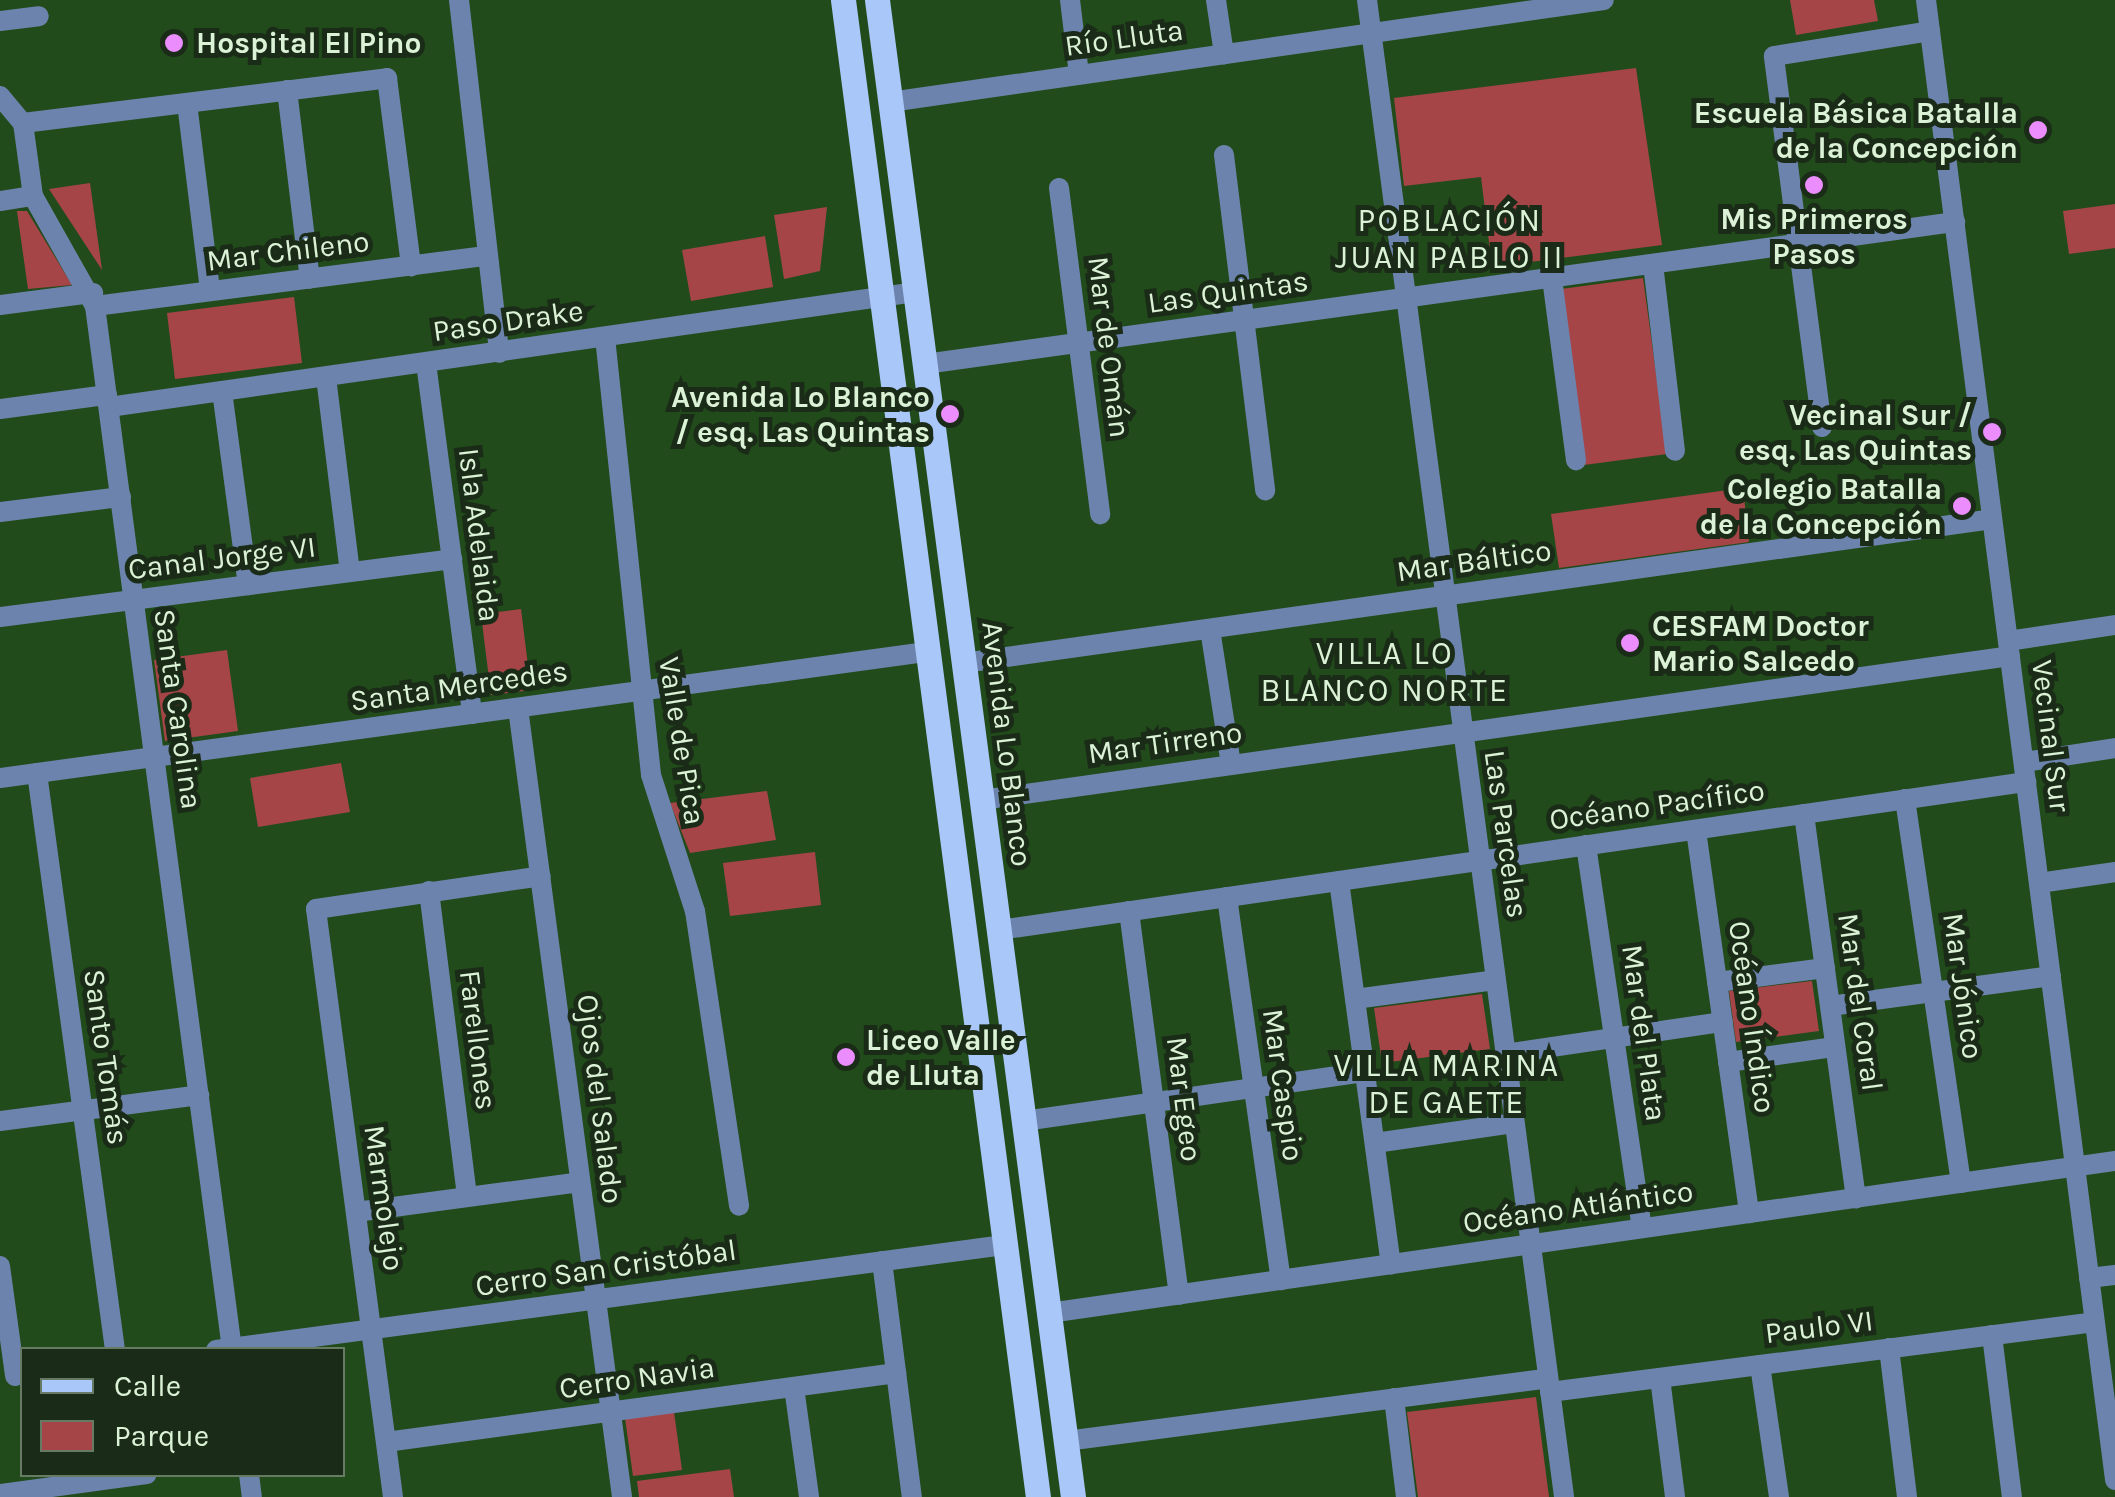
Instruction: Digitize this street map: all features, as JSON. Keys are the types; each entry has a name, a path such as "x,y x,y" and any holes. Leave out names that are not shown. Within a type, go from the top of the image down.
{"main road":[{"path":"842,0 1038,1497"},
{"name":"Avenida Lo Blanco","path":"877,0 1073,1497"},
{"path":"970,988 1006,984"}],"street":[{"path":"459,0 499,353"},
{"path":"1070,0 1079,74"},
{"path":"1216,0 1224,54"},
{"name":"Las Parcelas","path":"1367,0 1564,1497"},
{"name":"Río Lluta","path":"890,102 1370,33 1519,6 1604,0"},
{"name":"Vecinal Sur","path":"1926,0 2089,1278 2109,1385 2115,1480"},
{"path":"0,21 40,16"},
{"path":"1822,427 1774,56 1930,32"},
{"path":"24,123 387,78 411,266"},
{"path":"286,90 310,279"},
{"name":"Santa Carolina","path":"4,96 24,123 33,196 94,299 199,1095 227,1347"},
{"path":"187,103 210,292"},
{"path":"1224,155 1266,491"},
{"name":"Mar de Omán","path":"1058,188 1100,514"},
{"path":"0,200 33,196"},
{"name":"Las Quintas","path":"924,364 1955,222"},
{"name":"Mar Chileno","path":"0,306 210,292 488,256"},
{"path":"1653,264 1674,451"},
{"path":"1552,278 1576,460"},
{"name":"Paso Drake","path":"0,410 222,391 915,292"},
{"name":"Valle de Pica","path":"605,337 655,795 697,920 739,1206"},
{"name":"Isla Adelaida","path":"426,363 472,714"},
{"path":"326,377 350,572"},
{"path":"222,391 248,585"},
{"path":"0,512 120,497"},
{"name":"Mar Báltico","path":"964,663 1992,519"},
{"name":"Canal Jorge VI","path":"0,617 452,559"},
{"name":"Mar Tirreno","path":"982,800 2009,648 2115,625"},
{"path":"1210,628 1230,764"},
{"name":"Santa Mercedes","path":"0,778 926,652"},
{"name":"Ojos del Salado","path":"518,708 622,1497"},
{"name":"Océano Pacífico","path":"999,930 1905,799 2115,748"},
{"name":"Santo Tomás","path":"38,773 115,1347"},
{"name":"Mar Jónico","path":"1905,799 1961,1182"},
{"name":"Mar del Coral","path":"1804,814 1856,1198"},
{"name":"Océano Índico","path":"1696,830 1749,1213"},
{"name":"Mar del Plata","path":"1586,846 1642,1228"},
{"path":"2039,883 2115,872"},
{"path":"429,891 540,876"},
{"path":"1338,881 1391,1264"},
{"name":"Marmolejo","path":"393,1497 318,906 429,891"},
{"name":"Farellones","path":"429,891 467,1197"},
{"name":"Mar Caspio","path":"1227,897 1280,1280"},
{"name":"Mar Egeo","path":"1130,911 1179,1295"},
{"path":"1717,982 1824,968"},
{"path":"1830,1006 2051,976"},
{"path":"1355,999 1495,980"},
{"path":"1505,1054 1722,1022"},
{"path":"1728,1062 1836,1048"},
{"path":"1024,1120 1365,1072"},
{"path":"0,1121 199,1095"},
{"path":"1375,1143 1514,1123"},
{"name":"Océano Atlántico","path":"1049,1314 2115,1160"},
{"path":"356,1212 580,1182"},
{"name":"Cerro San Cristóbal","path":"241,1347 1004,1245"},
{"path":"882,1262 912,1497"},
{"path":"0,1266 12,1376"},
{"path":"2089,1278 2115,1274"},
{"name":"Paulo VI","path":"1066,1441 1394,1398 1660,1378 2095,1322"},
{"path":"1992,1335 2012,1497"},
{"path":"1889,1348 1907,1497"},
{"path":"1760,1365 1778,1497"},
{"name":"Cerro Navia","path":"386,1442 896,1373"},
{"path":"1660,1378 1676,1497"},
{"path":"794,1387 808,1497"},
{"path":"1394,1398 1406,1497"},
{"path":"0,1494 125,1477"}],"green space":[{"path":"1790,0 1874,0 1878,21 1796,35"},
{"path":"1636,68 1662,245 1492,267 1481,177 1404,186 1394,98"},
{"path":"90,183 102,270 49,189"},
{"path":"2115,204 2115,248 2069,254 2063,211"},
{"path":"827,207 820,271 784,279 774,215"},
{"path":"17,211 27,211 72,285 28,289"},
{"path":"765,236 773,287 691,301 682,250"},
{"path":"1643,278 1667,454 1584,465 1561,289"},
{"path":"294,297 302,363 175,379 167,313"},
{"path":"1743,488 1749,542 1559,568 1551,514"},
{"path":"521,609 531,690 491,695 481,614"},
{"path":"227,650 238,731 165,741 154,660"},
{"path":"341,763 350,812 258,827 250,778"},
{"path":"767,791 776,840 690,853 670,803"},
{"path":"815,852 821,905 730,916 723,863"},
{"path":"1812,981 1819,1031 1736,1042 1729,991"},
{"path":"1482,994 1490,1049 1382,1063 1374,1008"},
{"path":"1536,1397 1549,1497 1418,1497 1407,1412"},
{"path":"674,1412 682,1470 633,1476 625,1418"},
{"path":"730,1469 734,1497 639,1497 637,1481"}],"place":[{"name":"Hospital El Pino","path":"174,43"},
{"name":"Escuela Básica Batalla de la Concepción","path":"2038,130"},
{"name":"Mis Primeros Pasos","path":"1814,185"},
{"name":"Avenida Lo Blanco / esq. Las Quintas","path":"950,414"},
{"name":"Vecinal Sur / esq. Las Quintas","path":"1992,432"},
{"name":"Colegio Batalla de la Concepción","path":"1962,506"},
{"name":"CESFAM Doctor Mario Salcedo","path":"1630,643"},
{"name":"Liceo Valle de Lluta","path":"846,1057"}],"district":[{"name":"POBLACIÓN JUAN PABLO II","path":"1450,240"},
{"name":"VILLA LO BLANCO NORTE","path":"1385,674"},
{"name":"VILLA MARINA DE GAETE","path":"1447,1086"}]}
